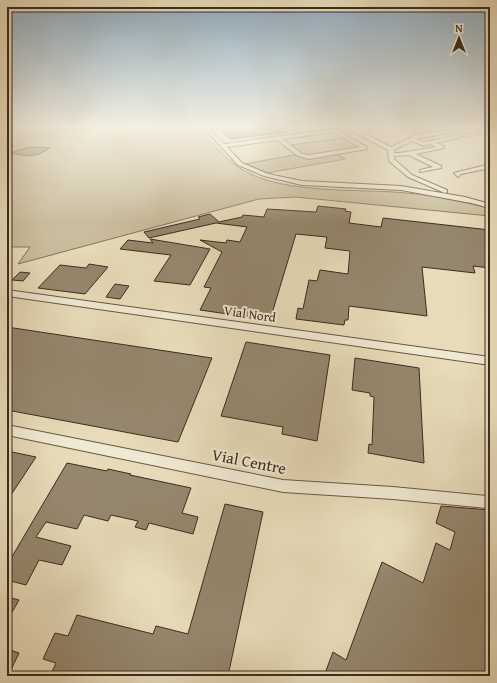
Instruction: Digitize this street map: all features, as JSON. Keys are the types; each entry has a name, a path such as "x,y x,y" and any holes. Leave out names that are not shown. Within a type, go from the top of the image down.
{"street":[{"path":"236,160 240,164 266,175 302,183 401,188 490,206"},
{"path":"391,160 410,176 471,201"},
{"path":"422,171 439,167 424,160"},
{"path":"458,174 457,173 490,166"},
{"name":"Vial Nord","path":"7,293 490,361"},
{"name":"Vial Centre","path":"7,430 283,486 393,493 487,502"}],"shaded area":[{"path":"7,160 230,160 251,174 271,181 293,186 317,189 427,195 490,208 490,216 295,197 259,199 18,264 30,247 7,247"},
{"path":"267,160 340,160 268,173 245,164"}],"building":[{"path":"318,206 346,209 345,211 351,212 349,223 381,227 383,218 490,230 490,268 473,266 475,273 422,267 427,316 349,306 348,320 345,320 344,325 296,319 298,308 303,309 309,280 317,281 320,270 348,274 350,251 325,248 327,237 296,234 270,320 200,310 211,288 204,287 222,252 200,240 226,243 227,240 240,242 247,227 216,223 149,238 144,232 200,219 198,217 210,214 219,222 242,217 243,215 264,217 267,209 316,212"},
{"path":"150,239 210,249 190,285 154,281 171,255 120,249 128,240 153,243"},
{"path":"89,264 108,267 85,294 38,288 60,265 86,268"},
{"path":"20,272 30,273 23,281 12,280"},
{"path":"115,284 129,286 120,299 106,297"},
{"path":"7,327 212,358 178,442 7,410"},
{"path":"246,342 330,355 317,441 282,434 283,427 221,416"},
{"path":"355,358 419,368 424,463 368,453 369,444 372,445 374,397 370,396 370,393 352,390"},
{"path":"7,451 36,457 7,501"},
{"path":"67,463 107,471 108,469 191,488 182,513 198,517 193,534 149,523 146,530 135,527 138,521 111,515 108,521 84,515 77,529 46,522 36,537 71,546 62,565 39,560 26,585 7,580 7,567 13,555"},
{"path":"225,504 263,512 228,676 50,676 56,663 43,659 55,633 68,636 77,615 153,634 156,626 188,634"},
{"path":"441,506 490,510 490,676 324,676 333,652 346,660 382,562 423,583 436,543 450,550 455,532 436,523"},
{"path":"7,597 19,600 7,621"},
{"path":"7,649 19,653 8,676 7,676"}]}
